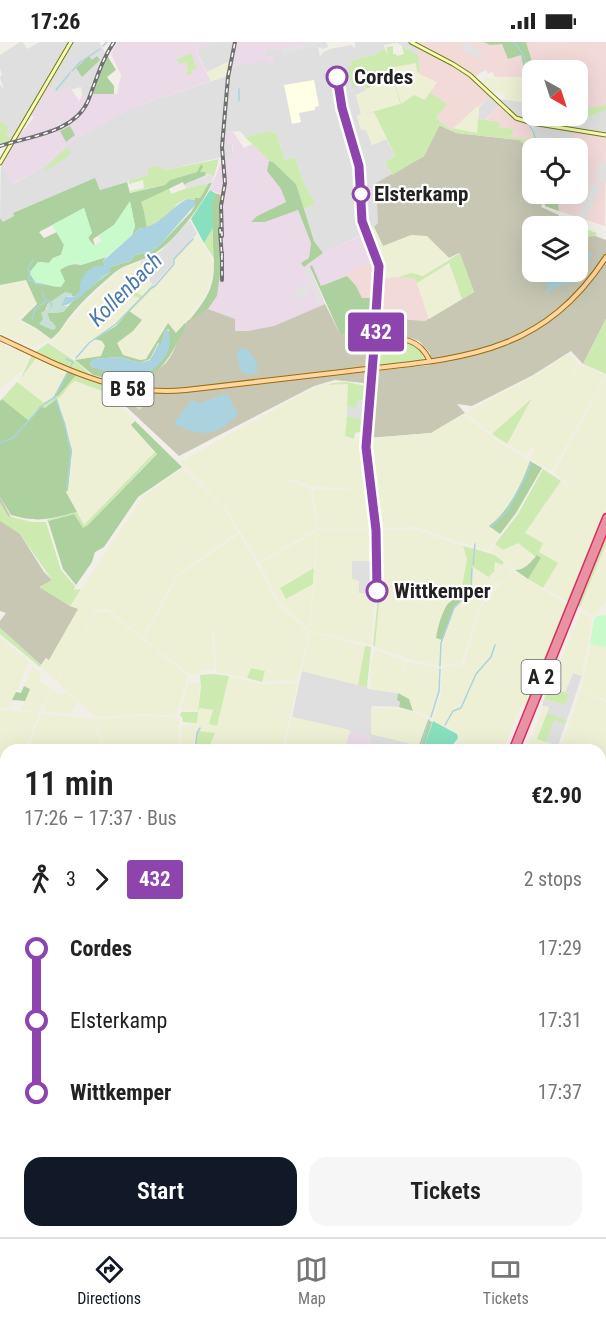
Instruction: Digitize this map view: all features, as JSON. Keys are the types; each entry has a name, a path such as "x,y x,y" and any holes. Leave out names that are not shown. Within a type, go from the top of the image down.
{"highway":[{"name":"A 2","path":"573,605 606,517"},
{"name":"A 2","path":"516,744 606,527"}],"main road":[{"path":"0,163 71,42"},
{"path":"411,42 469,75 512,115 535,123 606,135"},
{"name":"B 58","path":"0,338 69,370 104,383 143,391 179,391 428,362 480,353 523,336 549,320 571,302 606,257"},
{"path":"378,338 412,342 424,350 428,362"}],"shaded area":[{"path":"23,42 27,49 40,42 99,42 105,52 92,83 89,98 82,95 81,87 57,93 47,86 12,139 6,134 9,128 0,121 0,85 4,89 0,78 2,74 0,55"},
{"path":"112,42 116,42 99,71 94,94 117,94 121,75 111,54 117,42 216,42 196,52 211,81 131,108 74,139 44,166 12,184 1,163 12,144 0,148 0,145 15,141 34,117 30,115 47,86 57,93 70,87 79,101 82,95 89,97 97,70"},
{"path":"216,42 236,42 233,60 247,64 267,59 275,62 266,57 265,51 275,48 282,49 283,54 319,44 319,42 326,42 328,47 323,49 318,47 320,57 323,52 330,49 351,45 355,48 355,42 408,42 417,48 418,55 397,43 384,45 385,49 376,54 350,61 367,92 356,95 361,114 357,116 361,130 366,129 372,145 386,139 395,156 385,162 392,175 376,183 379,224 323,253 314,241 303,209 314,204 295,157 285,160 276,132 270,133 269,131 245,137 240,131 227,132 232,144 233,159 223,157 165,170 100,190 95,179 13,213 15,216 3,223 0,218 1,163 13,184 44,166 74,139 131,108 227,76 228,62 207,72 196,51"},
{"path":"236,42 319,42 320,44 283,54 282,50 276,51 275,48 265,51 266,57 273,55 275,62 268,64 267,60 233,67"},
{"path":"314,42 320,44 283,54 282,49"},
{"path":"417,42 483,42 490,45 502,43 521,55 522,77 495,77 492,72 488,74 486,70 476,77 453,61"},
{"path":"464,42 470,44 467,51 470,45 484,54 478,58 461,49"},
{"path":"526,42 606,42 606,110 588,117 588,60 532,60"},
{"path":"417,48 456,68 490,96 452,130 436,118 447,104 430,92 436,83 418,73 420,71"},
{"path":"228,62 227,76 211,81 207,72"},
{"path":"416,62 417,73 437,82 425,100 414,95 401,104 361,114 356,95 377,85 376,81 393,76 392,68"},
{"path":"522,77 522,102 505,99 505,92 493,93 482,83 486,78"},
{"path":"314,80 319,106 315,107 315,110 299,113 301,122 292,124 284,85"},
{"path":"493,93 499,99 522,102 522,118 516,116 502,103 485,120 478,119 479,107"},
{"path":"499,106 522,122 522,126 531,127 533,138 511,137 513,129 499,127 499,122 486,120"},
{"path":"476,107 479,107 478,133 454,128"},
{"path":"606,110 606,133 575,128 573,138 535,138 532,126 588,126 588,118"},
{"path":"374,112 386,139 372,145 357,117"},
{"path":"439,125 456,133 522,142 522,204 542,204 541,207 559,215 522,216 522,282 588,282 588,236 606,240 606,319 583,364 571,351 533,375 472,406 457,404 465,413 431,433 370,438 377,371 430,365 430,353 419,341 411,338 382,337 384,318 425,321 474,292 459,253 449,258 427,237 383,246 374,227 378,223 376,183 424,156"},
{"path":"574,130 606,138 605,226 588,220 588,216 574,216 559,211 558,204 588,204 588,138 573,138"},
{"path":"227,132 233,132 244,148 252,144 269,161 267,171 281,189 286,202 257,216 265,222 298,210 311,243 306,266 323,253 364,234 375,261 346,272 347,276 321,286 312,266 310,268 325,304 274,326 248,331 235,331 234,319 208,309 217,296 220,275 221,194 210,190 223,157 233,159 233,145 226,143"},
{"path":"599,161 606,163 606,183 595,179"},
{"path":"210,174 214,176 212,183 186,188 184,185 187,183"},
{"path":"594,182 602,186 587,216 577,216 583,204 588,204 588,194"},
{"path":"190,220 197,234 174,258 173,263 153,286 140,262 161,251"},
{"path":"374,227 383,246 411,235 427,236 449,258 423,276 411,273 382,278 380,263 367,231"},
{"path":"198,235 214,265 206,296 177,333 173,329 146,359 140,360 123,355 116,343 133,331 136,318 129,311 165,276 175,259"},
{"path":"375,261 378,275 377,298 362,298 345,272"},
{"path":"140,262 152,285 143,296 129,289 141,298 115,325 90,341 73,358 51,343 75,314 115,275 125,267"},
{"path":"448,263 462,299 429,319 417,283"},
{"path":"308,268 323,303 318,305 304,273"},
{"path":"411,276 415,278 429,319 425,321 379,318 382,278"},
{"path":"25,280 36,303 18,319 51,339 34,348 0,332 0,285"},
{"path":"305,282 310,294 296,300 293,292"},
{"path":"65,292 71,293 72,296 65,297 61,306 68,306 63,312 47,313 50,321 56,326 55,329 52,330 39,324 43,319 41,313 47,309 47,304"},
{"path":"325,304 340,334 364,336 364,340 367,340 364,383 335,380 314,386 179,456 104,386 115,378 127,381 145,379 166,363 187,321 208,309 235,319 235,331 248,331 274,326"},
{"path":"95,340 102,341 105,346 101,356 74,360"},
{"path":"0,343 29,356 24,369 0,389"},
{"path":"569,353 577,362 567,387 578,364 606,375 552,471 529,459 535,447 531,447 526,455 507,444 530,400 492,434 465,413 540,373"},
{"path":"36,357 67,372 53,398 44,403 17,382"},
{"path":"606,377 606,508 567,601 543,588 558,563 538,552 525,534 561,481 574,490 554,472"},
{"path":"75,381 105,392 135,421 132,425 155,452 84,525 65,492 68,490 73,453 57,399"},
{"path":"328,384 349,384 345,436 365,443 370,489 364,489 369,490 375,529 318,529 313,490 356,489 311,486 292,479 226,508 180,462 315,387"},
{"path":"357,400 368,401 366,420 347,416 347,406 356,407"},
{"path":"463,414 502,444 530,461 506,510 489,526 500,534 487,551 478,548 473,543 472,546 416,527 380,528 369,453 369,438 431,433"},
{"path":"183,468 224,508 238,532 178,574 142,637 108,609 96,610 69,658 95,614 101,611 109,612 188,676 177,713 94,716 57,682 68,661 56,681 40,667 46,658 49,660 78,609 70,606 143,497"},
{"path":"292,481 311,490 317,529 259,562 226,509"},
{"path":"0,497 20,534 44,572 53,581 40,587 70,606 79,608 49,661 46,658 41,665 0,628 0,621 6,613 0,611"},
{"path":"318,530 375,530 375,561 352,561 352,579 359,581 359,593 375,593 371,645 310,631"},
{"path":"379,530 417,530 463,546 467,559 464,583 459,596 448,603 440,619 436,638 442,640 440,666 406,658 375,647 379,604"},
{"path":"317,531 314,568 280,588 287,599 313,584 309,630 278,601 260,563"},
{"path":"239,534 278,604 309,632 298,681 262,682 265,671 251,668 247,678 216,672 212,627 214,669 201,670 201,673 190,675 143,638 179,575"},
{"path":"518,543 536,557 521,570 513,569 496,554 489,552 495,544 503,550"},
{"path":"606,544 606,601 594,617 580,607"},
{"path":"352,561 375,561 375,593 359,593 352,580"},
{"path":"495,562 502,565 504,562 511,569 510,574 506,580 497,584 480,606 462,662 441,666 443,642 455,608 471,592 473,567 487,576 494,569"},
{"path":"512,570 566,604 525,706 520,708 505,744 455,744 459,738 458,734 445,726 452,712 444,726 432,719 441,693 442,668 464,664 481,607 500,584 507,581"},
{"path":"581,612 592,619 582,676 573,673 565,692 550,686"},
{"path":"310,632 365,646 358,685 302,671"},
{"path":"0,637 29,662 9,708 0,708"},
{"path":"591,644 606,647 606,700 581,689"},
{"path":"375,650 405,661 401,682 407,662 439,668 438,691 430,717 413,711 409,699 398,693 370,689 371,665"},
{"path":"33,666 41,673 39,682 52,688 40,712 21,710 29,689 24,686"},
{"path":"302,671 368,689 398,693 399,707 372,706 371,734 413,744 371,744 369,736 292,717"},
{"path":"573,673 582,676 559,744 537,739 549,708 542,705 544,699 564,705 569,694 565,692"},
{"path":"229,676 261,684 297,684 293,705 268,696 293,706 284,744 210,744 214,733 196,733 195,744 181,744 182,725 191,726 191,722 196,723 199,708 214,710 209,724 217,726"},
{"path":"188,683 200,683 198,711 181,710"},
{"path":"52,690 62,696 65,692 77,702 71,714 42,711"},
{"path":"581,690 606,702 606,744 561,744 574,709 595,718 574,708"},
{"path":"544,706 549,707 537,739 552,744 528,744"},
{"path":"371,708 400,709 428,719 420,744 371,734"},
{"path":"0,710 39,713 27,744 0,744"},
{"path":"41,714 94,719 101,744 29,744"},
{"path":"140,716 179,718 179,744 103,744 95,719"},
{"path":"292,717 350,730 346,744 286,744"},
{"path":"350,731 369,736 371,744 346,744"}],"green space":[{"path":"483,42 526,42 532,60 522,60 521,55 508,59 502,44 490,45"},
{"path":"393,46 393,54 397,56 404,54 402,46 418,55 420,71 417,73 416,63 391,68 401,104 414,95 425,100 430,92 447,104 436,118 452,130 454,128 477,133 478,119 499,122 499,127 514,129 511,137 522,139 522,142 456,133 440,125 424,156 392,175 385,162 395,156 374,112 357,116 400,104 393,76 376,81 377,85 366,89 363,84 353,87 347,67 352,66 350,61 376,54 385,49 388,55 386,47"},
{"path":"191,53 197,69 191,70 192,74 187,75 186,62 180,64 176,60"},
{"path":"107,55 116,70 107,77 114,86 114,94 93,94 99,71"},
{"path":"89,56 92,60 97,56 100,60 82,77 76,68"},
{"path":"606,105 606,110 588,117 588,108"},
{"path":"0,121 9,128 6,134 12,139 11,142 0,145"},
{"path":"70,126 75,135 66,142 60,131"},
{"path":"269,131 276,132 285,160 295,157 303,181 315,204 303,209 296,184 245,137"},
{"path":"67,147 71,154 46,171 45,168"},
{"path":"219,159 214,176 200,172 201,164 197,172 170,180 165,185 130,191 144,188 143,180 129,184 129,181 149,175 147,169 155,166 165,170"},
{"path":"269,161 273,162 296,184 314,241 323,253 304,267 301,263 309,258 311,243 298,210 265,222 251,222 257,216 286,202 281,189 267,171"},
{"path":"201,164 203,167 200,172 205,172 206,175 184,185 183,182 141,202 147,228 140,228 132,235 135,226 130,202 114,225 93,239 95,247 88,238 92,233 84,208 39,232 44,238 57,232 64,245 61,255 53,258 49,263 38,262 44,285 65,267 81,265 106,257 103,261 105,266 76,296 72,296 71,293 47,305 43,319 55,324 50,321 47,313 63,312 74,300 110,272 110,267 130,261 135,255 152,251 160,245 191,212 195,205 195,198 200,198 209,183 212,183 195,211 171,240 150,256 114,273 81,304 51,339 21,320 37,304 26,280 0,285 0,218 3,222 14,216 13,213 95,178 100,190 127,182 130,193 165,185 170,180 197,172"},
{"path":"209,183 200,198 186,199 177,204 170,213 147,228 140,202 169,188 171,194"},
{"path":"210,190 215,193 212,206 213,228 204,243 191,219"},
{"path":"215,193 221,195 220,275 217,296 208,309 188,322 208,294 213,278 213,229 209,215"},
{"path":"130,201 135,226 132,235 106,257 81,265 70,264 60,270 65,281 61,287 36,283 29,273 38,262 49,263 53,258 61,255 64,245 52,225 84,208 92,233 88,238 94,246 101,241 99,236 114,225"},
{"path":"545,204 558,204 559,211"},
{"path":"213,228 215,260 204,243"},
{"path":"588,230 597,233 595,236 588,236"},
{"path":"197,234 175,259 172,265 174,258"},
{"path":"460,253 474,292 462,299 449,263 417,283 415,278 399,277 411,273 423,276"},
{"path":"312,265 321,286 347,276 356,286 362,298 377,298 372,332 364,336 340,334 310,267"},
{"path":"158,282 115,325 140,298 130,295 128,288 143,296 152,285"},
{"path":"129,311 142,320 133,331 117,343 123,355 140,360 146,359 168,323 176,333 186,324 168,358 142,381 115,378 112,380 93,375 75,360 101,356 105,346 102,341 94,339 116,326","holes":["169,330 152,369 123,375 92,367 90,363 93,359 120,357 140,363 150,359 158,343 162,343 165,331"]},
{"path":"606,319 606,374 583,364"},
{"path":"381,341 411,342 422,350 424,360 374,367 377,345"},
{"path":"48,343 75,361 104,386 105,392 75,381 45,408 40,406 28,421 2,399 17,382 44,403 58,396 75,375 36,358 21,378 32,354 70,369 35,352"},
{"path":"67,372 76,375 58,396 53,398"},
{"path":"347,382 370,387 368,401 358,400 356,408 347,406 348,384 328,385"},
{"path":"373,385 375,385 369,447 380,528 377,528 367,447"},
{"path":"134,393 144,395 143,406 140,410 127,401"},
{"path":"2,399 29,421 40,406 45,408 57,399 72,450 66,492 77,512 44,519 29,519 11,515 0,497 0,401"},
{"path":"530,400 507,444 492,434"},
{"path":"347,416 366,420 365,431 355,433 354,439 345,436"},
{"path":"135,421 182,467 138,497 104,547 95,552 92,562 76,585 63,569 48,521 74,514 83,528 88,525 157,454 131,425"},
{"path":"155,452 157,453 88,525 83,528 73,514 46,520 77,512 84,525"},
{"path":"530,461 542,468 516,513 500,534 489,526 514,497"},
{"path":"543,469 561,481 525,533 543,543 539,552 558,563 543,588 528,579 541,558 536,557 518,543 503,550 495,544 518,514"},
{"path":"0,502 8,516 32,522 46,522 61,570 75,586 74,590 81,589 70,606 39,587 52,580 20,534 0,521"},
{"path":"606,508 569,602 567,601"},
{"path":"379,530 379,604 375,647 373,645 377,607 377,531"},
{"path":"606,534 606,544 580,607 577,605"},
{"path":"463,546 474,549 468,594 461,592 467,559"},
{"path":"475,549 495,555 504,562 502,565 495,562 495,570 489,577 473,567"},
{"path":"537,555 541,558 528,579 515,570 525,567"},
{"path":"314,568 313,584 286,599 280,588"},
{"path":"461,592 468,594 454,607 442,640 436,638 445,609"},
{"path":"566,604 568,605 525,706"},
{"path":"606,615 606,647 590,644 594,619 597,616"},
{"path":"0,628 41,665 40,667 0,634"},
{"path":"365,646 371,647 367,687 358,685"},
{"path":"251,668 265,671 262,682 247,678"},
{"path":"200,675 229,676 217,726 209,724 213,710 200,708 198,711"},
{"path":"24,686 30,689 25,701 12,700 16,692 21,693"},
{"path":"550,686 569,694 565,705 544,699"},
{"path":"398,693 409,699 413,711 399,707"},
{"path":"181,712 198,712 197,723 183,722"},
{"path":"547,713 566,720 565,724 554,720 546,742 537,739"},
{"path":"428,720 432,722 425,744 419,744"},
{"path":"433,721 457,734 458,738 454,744 425,744"},
{"path":"199,731 215,733 210,744 196,744"}],"water":[{"path":"187,199 195,200 195,205 160,245 152,251 135,255 130,261 110,267 110,272 73,302 61,306 65,297 78,294 81,280 89,270 96,266 105,266 103,261 140,228 153,224"},
{"path":"544,282 572,282 545,294 549,287"},
{"path":"167,329 170,344 168,351 159,364 146,373 134,377 122,376 92,367 90,363 92,359 120,357 140,363 150,360 159,343 162,343"},
{"path":"243,348 256,361 257,372 253,374 243,373 240,368 238,352"},
{"path":"227,393 238,415 221,428 202,433 175,425 175,421 192,400 200,403"}],"waterway":[{"path":"103,46 107,42"},
{"path":"513,42 520,49 525,60"},
{"path":"82,61 100,49"},
{"path":"72,71 81,61"},
{"path":"56,90 70,73"},
{"name":"Kollenbach","path":"239,89 239,101"},
{"path":"530,126 535,138"},
{"name":"Kollenbach","path":"76,358 89,343 116,324 155,286 174,264 174,259 193,239"},
{"path":"28,268 30,274 28,280 36,284"},
{"path":"37,284 42,285"},
{"path":"43,292 44,298 52,304 51,307"},
{"path":"32,319 35,309 46,301"},
{"path":"373,330 376,304"},
{"path":"377,319 377,331"},
{"path":"369,335 372,332"},
{"path":"369,340 371,362"},
{"path":"374,359 378,342"},
{"name":"Kollenbach","path":"66,359 73,362 70,368"},
{"name":"Kollenbach","path":"44,404 55,397 68,372"},
{"path":"56,399 71,453 67,488"},
{"name":"Kollenbach","path":"0,443 13,438 43,405"},
{"path":"491,527 507,511 531,463"},
{"path":"473,565 475,544"},
{"path":"440,666 441,643 454,608 471,591 472,568"},
{"path":"445,725 453,711 461,708 476,674 491,657 495,645"},
{"path":"431,717 439,691 440,669"},
{"path":"421,744 429,720"},
{"path":"196,744 200,728"}],"railway":[{"path":"0,146 50,132 73,120 88,101 102,64 114,42"},
{"path":"222,236 221,206 225,183 222,147 228,77 235,42"},
{"path":"220,229 222,260"},
{"path":"222,253 222,280"}],"bus line":[{"name":"432","path":"337,77 342,108 357,154 361,185 360,212 380,272 375,329 378,339 374,347 366,447 376,530 377,591"}],"place":[{"name":"Cordes","path":"337,77"},
{"name":"Elsterkamp","path":"361,194"},
{"name":"Wittkemper","path":"377,591"}]}
